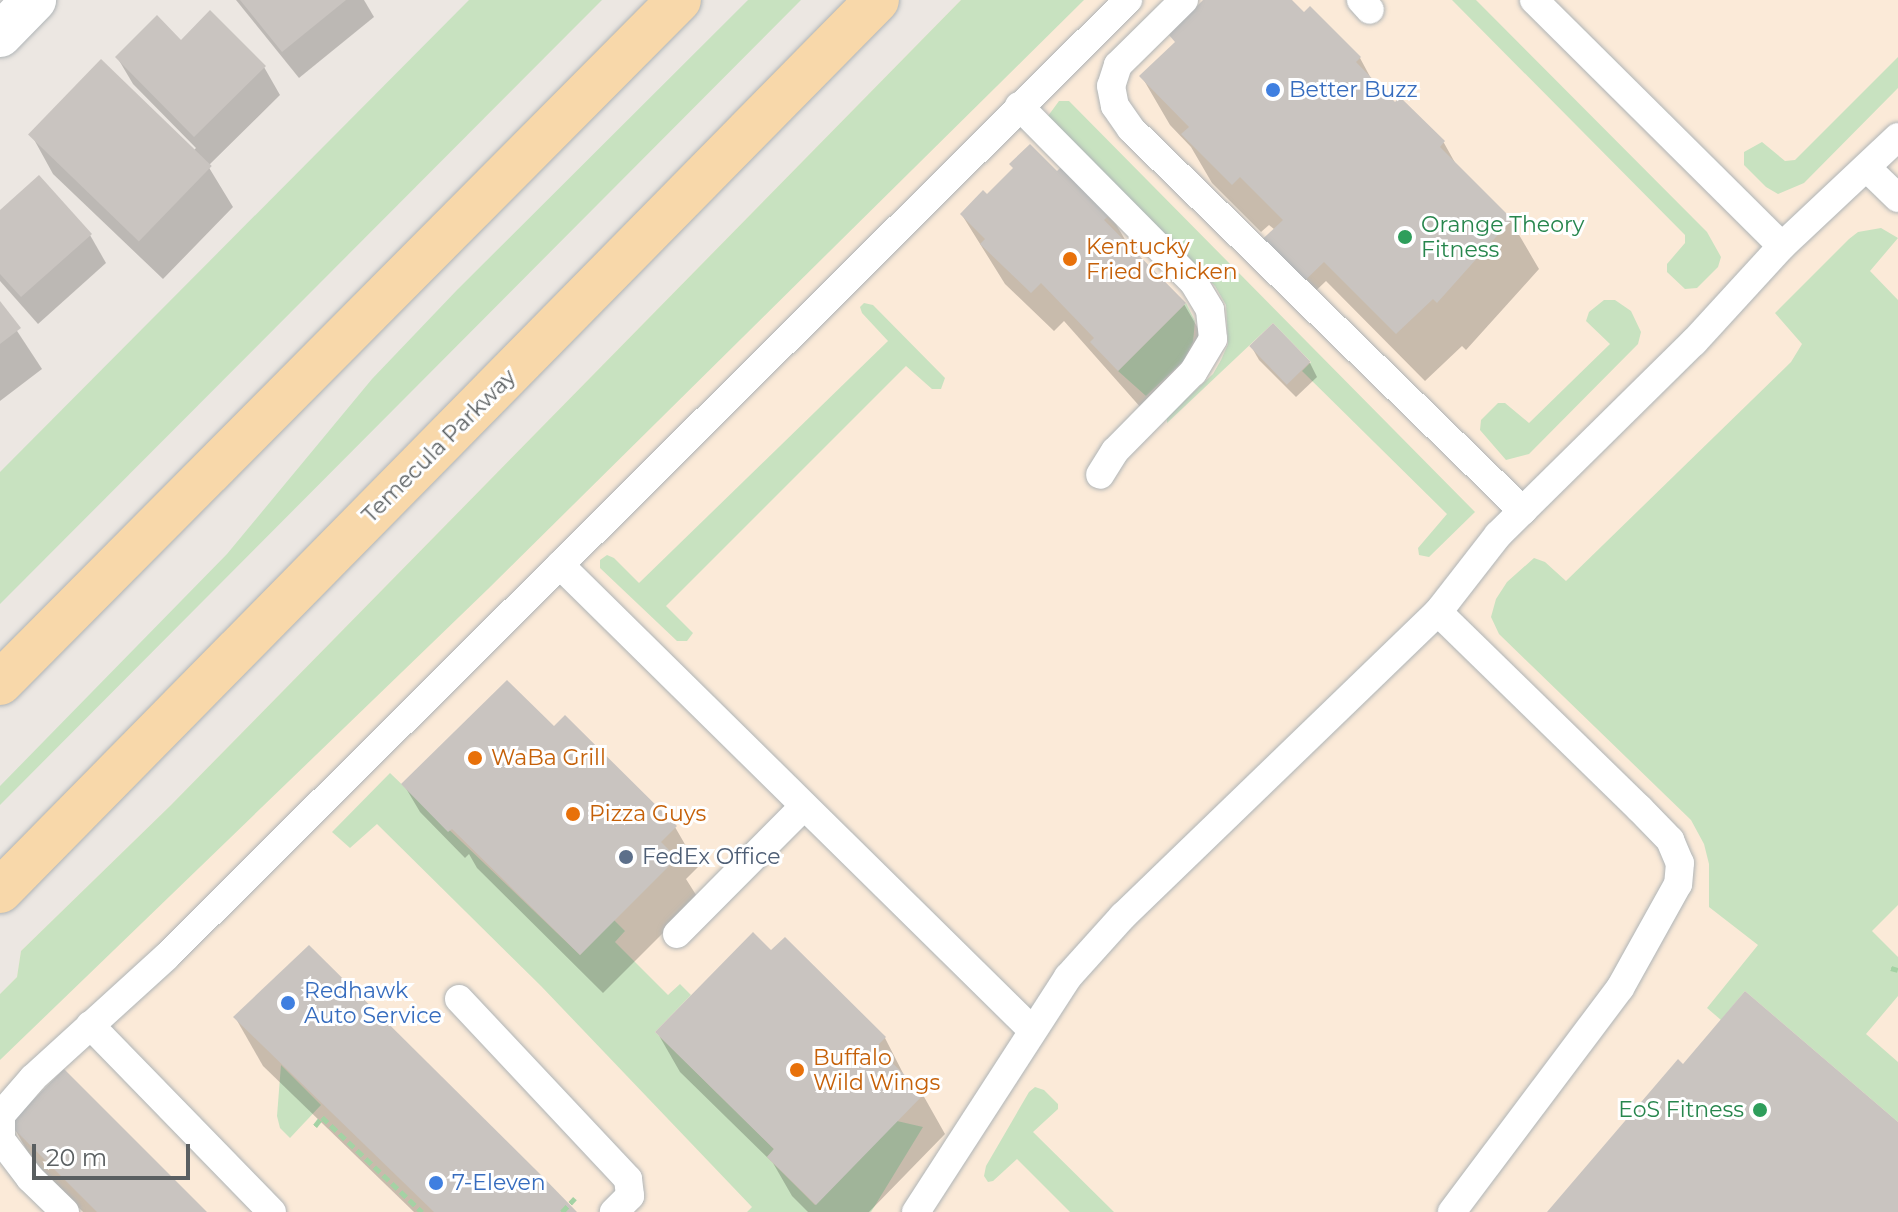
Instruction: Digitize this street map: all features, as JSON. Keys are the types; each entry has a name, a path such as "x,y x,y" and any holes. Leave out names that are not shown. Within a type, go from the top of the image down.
{"main road":[{"path":"0,683 679,0"},
{"name":"Temecula Parkway","path":"0,891 877,0"}],"lane":[{"path":"65,1212 30,1178 1,1140 1,1115 33,1078 166,957 1128,0"},
{"path":"1184,0 1118,65 1111,86 1115,106 1131,129 1523,511"},
{"path":"1534,0 1782,246"},
{"path":"1019,106 1194,283 1210,310 1213,339 1193,372 1115,451 1100,475"},
{"path":"916,1212 1068,977 1123,916 1438,612 1498,535 1694,342 1782,246 1898,137"},
{"path":"1867,168 1898,198"},
{"path":"560,565 1032,1030"},
{"path":"1438,612 1670,840 1680,863 1678,884 1620,988 1452,1212"},
{"path":"677,934 804,806"},
{"path":"459,999 628,1179 630,1196 614,1212"},
{"path":"90,1025 272,1212"}],"path":[{"path":"1891,968 1898,970"},
{"path":"315,1126 322,1117 422,1212"}],"shaded area":[{"path":"961,0 1898,0 1898,1212 0,1212 0,994 17,977 21,951 171,805"}],"green space":[{"path":"469,0 602,0 0,604 0,472"},
{"path":"748,0 801,0 0,805 0,786 227,554 372,379"},
{"path":"961,0 1084,0 488,589 0,1060 0,994 17,977 21,951 171,805"},
{"path":"1452,0 1476,0 1707,232 1721,257 1718,267 1697,288 1685,289 1667,272 1667,264 1685,243 1685,235"},
{"path":"1898,57 1898,88 1804,183 1778,194 1766,187 1744,165 1744,152 1762,142 1785,161 1795,160"},
{"path":"1059,101 1069,101 1475,512 1429,557 1419,555 1418,548 1447,514 1302,371 1311,362 1273,323 1167,423 1167,417 1213,374 1221,360 1228,344 1226,305 1215,286 1052,125 1048,116"},
{"path":"1881,228 1898,238 1870,271 1898,300 1898,905 1872,931 1898,957 1898,996 1866,1034 1898,1062 1898,1122 1745,991 1721,1020 1707,1008 1758,945 1709,907 1709,864 1704,844 1691,820 1499,634 1491,617 1496,599 1507,582 1534,558 1545,562 1566,581 1791,362 1802,344 1775,313 1849,239 1858,232"},
{"path":"1604,300 1615,300 1631,311 1641,332 1638,344 1529,454 1506,460 1480,430 1481,420 1498,403 1505,403 1529,423 1610,344 1586,321 1589,312"},
{"path":"864,303 873,305 945,378 941,389 932,389 906,366 666,606 693,633 687,641 677,641 600,568 600,560 607,555 614,558 639,583 888,341 862,313 860,307"},
{"path":"1186,303 1195,321 1193,342 1183,361 1146,396 1118,371"},
{"path":"390,773 580,955 614,920 625,931 615,942 668,995 680,984 691,995 655,1032 774,1149 767,1157 815,1205 897,1121 923,1127 871,1212 747,1212 752,1207 541,986 377,824 350,848 332,832"},
{"path":"281,1065 321,1105 290,1138 280,1128 277,1116"},
{"path":"1035,1087 1044,1090 1058,1104 1058,1109 1033,1132 1114,1212 1070,1212 1017,1159 993,1181 988,1182 984,1176 986,1166 1029,1092"}],"building":[{"path":"240,0 346,0 282,52"},
{"path":"1203,0 1292,0 1304,12 1310,6 1361,57 1356,62 1395,102 1400,97 1445,141 1440,147 1512,219 1437,303 1433,299 1396,334 1324,262 1292,293 1250,251 1283,220 1240,177 1232,185 1181,134 1189,127 1139,76 1175,42 1169,35"},
{"path":"210,10 266,66 194,137 115,57 157,15 181,40"},
{"path":"101,59 212,166 139,242 28,135"},
{"name":"Kentucky Fried Chicken","path":"1030,144 1057,171 1064,164 1111,213 1104,220 1186,303 1118,371 1090,342 1094,338 1041,283 1031,293 980,244 985,239 960,214 983,190 987,194 1013,168 1009,164"},
{"path":"39,175 92,234 21,297 0,274 0,210"},
{"path":"0,301 21,328 0,344"},
{"path":"1273,323 1311,362 1287,385 1249,346"},
{"path":"507,680 554,726 565,715 677,826 661,842 677,858 580,955 452,829 448,832 401,784"},
{"name":"Buffalo Wild Wings","path":"753,932 771,950 785,937 886,1037 876,1047 924,1094 816,1205 767,1157 774,1149 655,1032"},
{"path":"309,945 577,1212 434,1212 233,1017"},
{"name":"EoS Fitness","path":"1745,991 1898,1122 1898,1212 1547,1212 1678,1059 1683,1064"},
{"path":"64,1069 207,1212 97,1212 9,1124"}],"place":[{"name":"Better Buzz","path":"1273,90"},
{"name":"Orange Theory Fitness","path":"1405,237"},
{"name":"Kentucky Fried Chicken","path":"1070,259"},
{"name":"WaBa Grill","path":"475,758"},
{"name":"Pizza Guys","path":"573,814"},
{"name":"FedEx Office","path":"626,857"},
{"name":"Redhawk Auto Service","path":"288,1003"},
{"name":"Buffalo Wild Wings","path":"797,1070"},
{"name":"EoS Fitness","path":"1760,1110"},
{"name":"7-Eleven","path":"436,1183"}]}
